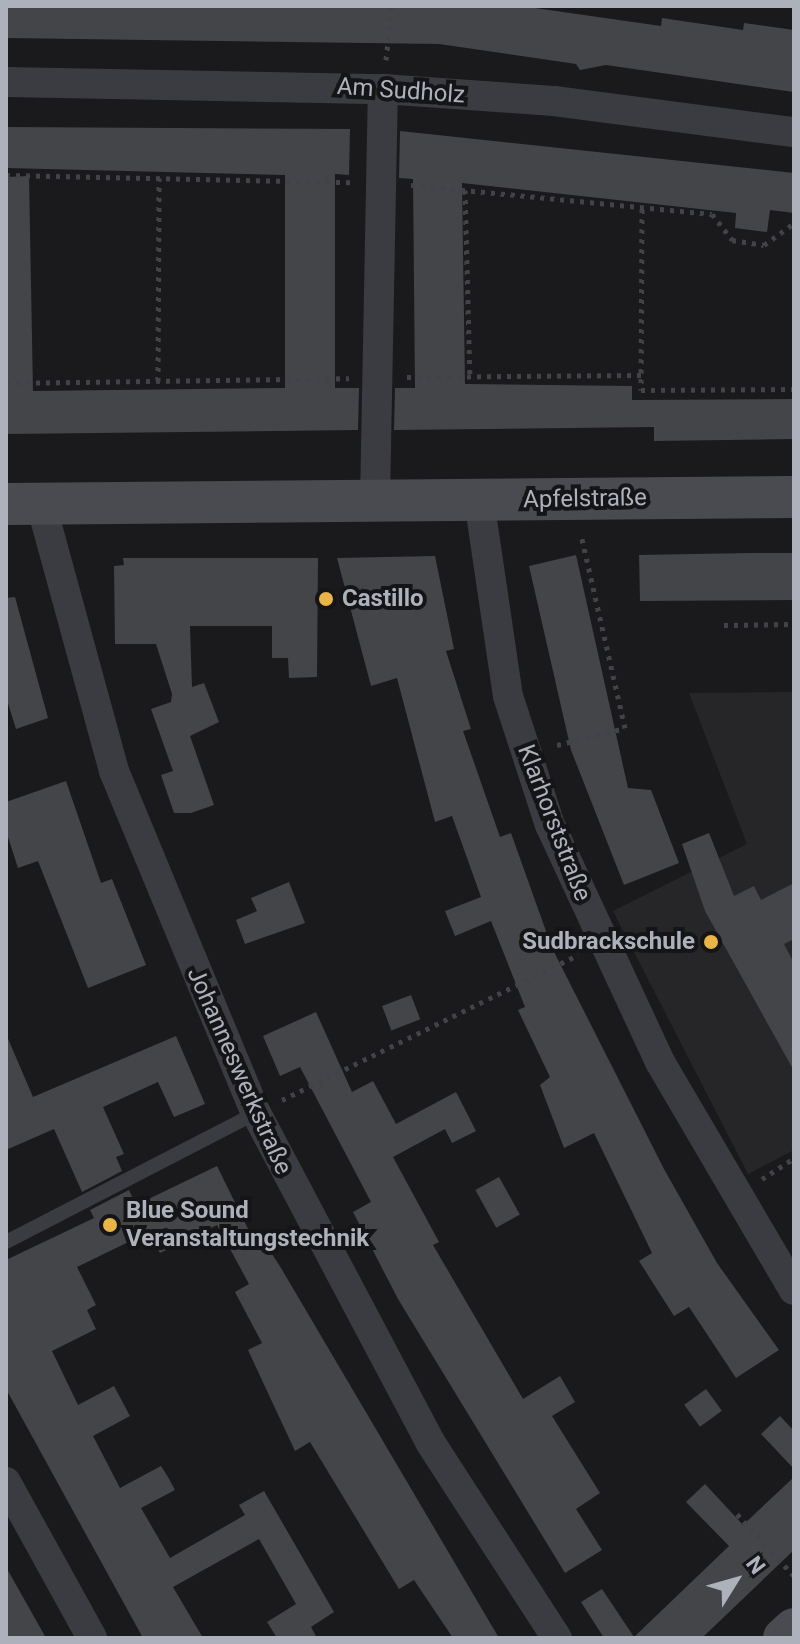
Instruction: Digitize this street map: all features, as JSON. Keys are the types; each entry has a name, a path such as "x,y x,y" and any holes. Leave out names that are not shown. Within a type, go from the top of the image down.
{"street":[{"name":"Am Sudholz","path":"6,82 383,89 554,101 794,132"},
{"path":"375,500 376,183 383,89"},
{"name":"Apfelstraße","path":"23,504 794,497"},
{"name":"Klarhorststraße","path":"479,500 494,630 525,754 599,938 701,1141 794,1290"},
{"name":"Johanneswerkstraße","path":"23,504 114,771 256,1113 422,1429 557,1638"},
{"path":"6,1482 92,1638"},
{"path":"784,1638 794,1629"}],"lane":[{"path":"6,1242 256,1113"}],"path":[{"path":"383,89 392,6"},
{"path":"6,175 376,183 465,190 712,214 732,240 764,245 794,223"},
{"path":"158,381 159,178"},
{"path":"465,190 470,377"},
{"path":"642,209 641,390 794,389"},
{"path":"6,383 641,375"},
{"path":"525,754 625,728 581,542 582,499"},
{"path":"724,625 794,624"},
{"path":"256,1113 575,957 599,938"},
{"path":"737,1514 794,1576"}],"shaded area":[{"name":"Sudbrackschule","path":"794,692 794,1150 748,1174 613,911 747,844 689,693"}],"building":[{"path":"6,6 521,6 661,26 662,18 743,30 744,23 794,30 794,92 606,65 580,70 576,64 439,44 6,38"},
{"path":"6,127 350,129 349,175 335,174 335,388 359,388 358,430 6,434 6,177 29,176 33,391 285,388 285,175 6,168"},
{"path":"400,131 794,173 794,213 770,210 767,232 735,228 736,213 462,183 465,384 632,386 632,400 794,399 794,439 654,441 654,427 394,430 395,388 415,388 413,179 399,178"},
{"path":"794,553 794,600 640,601 639,555"},
{"path":"576,555 628,788 651,790 679,863 624,885 571,750 529,566"},
{"path":"435,556 454,649 446,651 471,729 463,731 500,837 511,833 552,948 664,1169 717,1263 779,1350 736,1378 689,1307 674,1316 639,1261 652,1253 594,1133 564,1148 540,1085 550,1077 518,1010 525,1007 491,921 455,936 445,911 481,897 452,816 435,822 397,678 371,686 337,558"},
{"path":"123,558 318,558 317,677 289,678 288,658 272,658 272,626 190,626 192,687 204,683 219,722 190,736 214,805 191,813 174,813 161,775 173,771 151,709 171,702 172,694 156,644 115,644 114,566 124,565"},
{"path":"15,597 48,718 16,729 6,697 6,598"},
{"path":"66,781 101,883 112,879 146,965 88,988 38,861 18,868 6,831 6,802"},
{"path":"709,833 734,896 754,886 761,900 794,883 794,939 784,944 794,963 794,1071 705,911 682,844"},
{"path":"289,882 305,923 245,944 236,920 257,911 251,898"},
{"path":"411,995 420,1019 391,1030 382,1006"},
{"path":"316,1012 352,1092 373,1081 396,1124 456,1092 476,1131 452,1143 445,1129 393,1157 439,1242 433,1245 523,1399 560,1376 575,1402 552,1416 600,1493 576,1509 602,1550 565,1573 398,1299 353,1212 371,1202 300,1067 280,1076 263,1036"},
{"path":"6,1034 33,1097 176,1036 205,1104 174,1117 158,1082 103,1107 124,1154 116,1157 122,1171 82,1192 54,1129 6,1150"},
{"path":"217,1166 253,1239 260,1235 281,1268 499,1638 453,1638 414,1580 399,1589 310,1442 295,1451 248,1350 262,1343 235,1292 249,1284 217,1225 160,1253 149,1232 77,1267 96,1305 87,1310 96,1329 52,1351 78,1405 114,1386 130,1416 93,1436 120,1488 161,1466 168,1477 175,1490 141,1508 170,1558 245,1515 239,1505 264,1491 334,1612 311,1627 317,1638 277,1638 267,1622 296,1604 259,1539 173,1587 203,1638 143,1638 6,1389 6,1260 94,1218 90,1210 129,1190 136,1205"},
{"path":"499,1177 520,1215 496,1228 475,1190"},
{"path":"706,1389 722,1411 700,1427 684,1405"},
{"path":"780,1416 794,1431 794,1469 761,1434"},
{"path":"794,1477 794,1550 702,1638 604,1638 581,1602 602,1589 634,1637 729,1546 686,1502 705,1484 743,1525"},
{"path":"6,1567 46,1638 6,1638"}],"place":[{"name":"Castillo","path":"326,599"},
{"name":"Sudbrackschule","path":"711,942"},
{"name":"Blue Sound Veranstaltungstechnik","path":"110,1225"}]}
